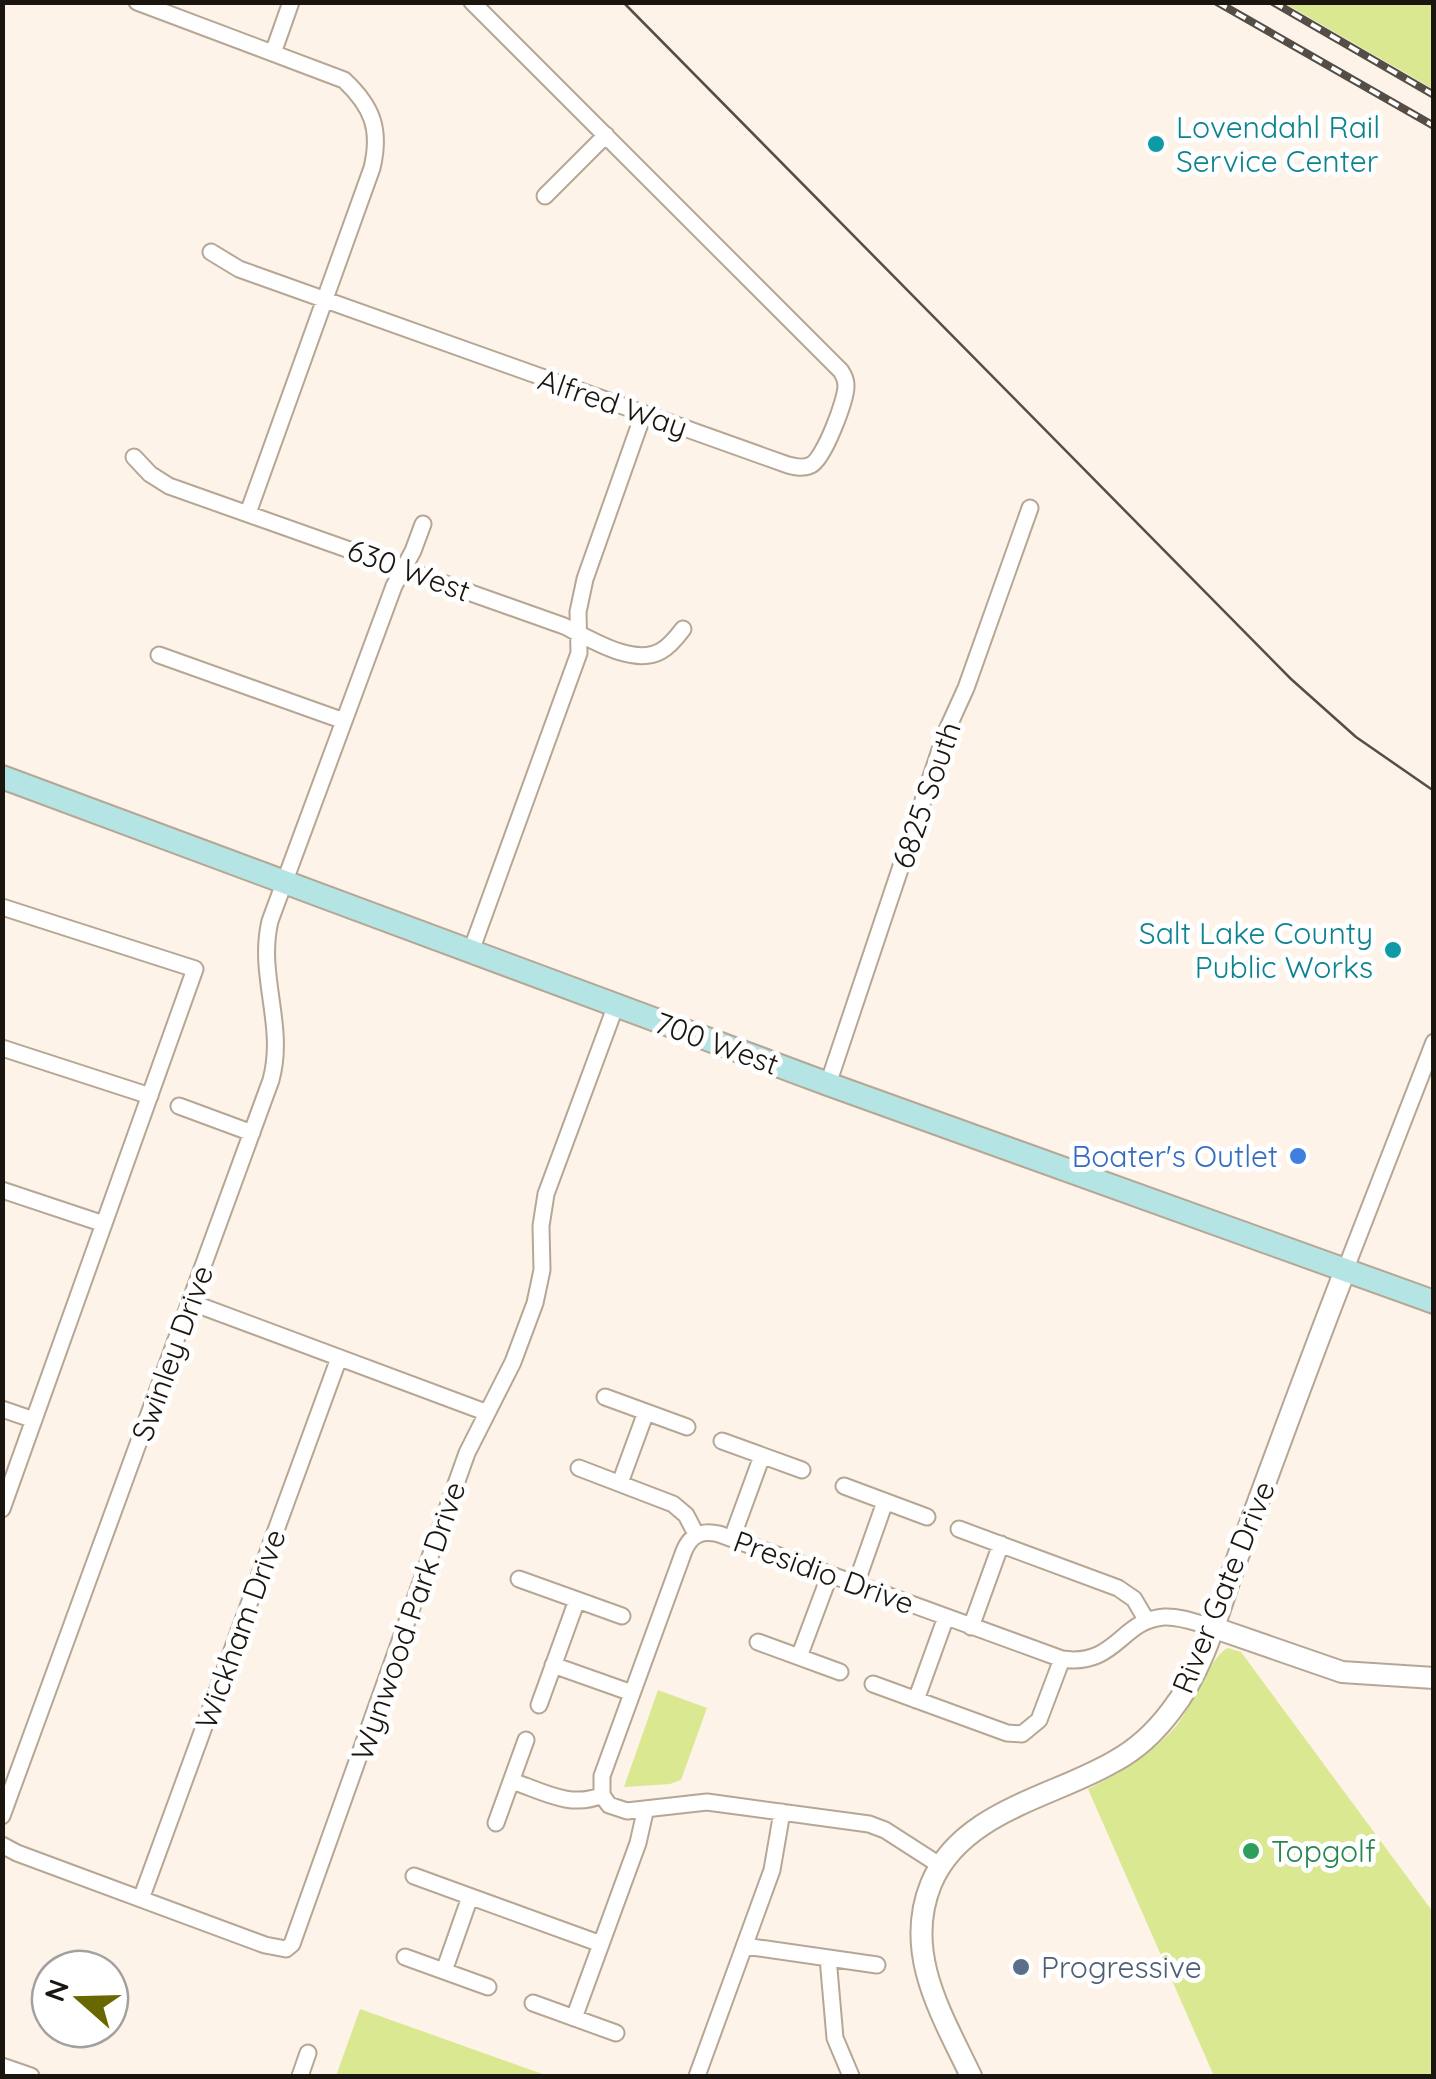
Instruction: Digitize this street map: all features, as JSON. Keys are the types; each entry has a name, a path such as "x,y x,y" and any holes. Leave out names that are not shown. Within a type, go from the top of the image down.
{"main road":[{"name":"700 West","path":"2,777 828,1084 1434,1302"}],"street":[{"path":"137,2 344,80 372,113 377,146 248,513"},
{"path":"272,52 292,2"},
{"path":"472,2 606,136 545,196"},
{"name":"Alfred Way","path":"211,252 239,269 788,465 806,467 815,463 824,450 845,394 846,380 606,136"},
{"path":"470,951 579,653 578,612 586,579 644,414"},
{"name":"630 West","path":"134,457 169,486 404,568 624,652 644,656 662,651 683,629"},
{"name":"6825 South","path":"828,1084 946,732 966,688 1030,508"},
{"name":"Swinley Drive","path":"2,1816 252,1133 276,1057 278,1030 266,978 270,921 394,586 423,524"},
{"path":"158,655 344,722"},
{"path":"2,907 195,969 2,1508"},
{"name":"Wynwood Park Drive","path":"2,1844 17,1853 272,1947 286,1949 292,1944 467,1453 513,1362 535,1304 542,1270 541,1226 546,1194 616,1005"},
{"path":"1346,1268 1434,1042"},
{"path":"2,1048 150,1096"},
{"path":"179,1106 252,1133"},
{"path":"2,1190 104,1224"},
{"name":"River Gate Drive","path":"971,2076 932,1991 921,1955 923,1907 940,1866 958,1844 983,1825 1101,1768 1141,1742 1183,1694 1212,1627 1346,1268"},
{"path":"190,1302 485,1412"},
{"name":"Wickham Drive","path":"141,1899 339,1358"},
{"path":"605,1397 687,1428"},
{"path":"2,1410 34,1420"},
{"path":"620,1483 646,1412"},
{"path":"722,1441 802,1470"},
{"path":"732,1538 762,1456"},
{"path":"579,1468 678,1507 696,1534"},
{"path":"844,1486 927,1517"},
{"path":"856,1584 885,1502"},
{"path":"959,1529 1125,1591 1138,1603 1148,1622"},
{"name":"Presidio Drive","path":"602,1796 602,1776 686,1546 696,1534 714,1532 732,1538 1062,1658"},
{"path":"971,1626 1001,1544"},
{"path":"799,1657 830,1574"},
{"path":"519,1578 622,1616"},
{"path":"539,1705 577,1600"},
{"path":"916,1700 946,1617"},
{"path":"873,1684 1007,1733 1022,1734 1039,1720 1062,1658 1083,1660 1099,1656 1148,1622 1171,1618 1212,1627 1330,1670 1434,1678"},
{"path":"758,1642 840,1672"},
{"path":"553,1664 632,1693"},
{"path":"496,1822 526,1740"},
{"path":"512,1780 574,1802 602,1796 620,1810 645,1812 707,1802 874,1825 940,1866"},
{"path":"574,2018 638,1843 645,1812"},
{"path":"697,2076 775,1860 782,1812"},
{"path":"414,1876 601,1944"},
{"path":"444,1971 470,1897"},
{"path":"744,1946 878,1965"},
{"path":"405,1957 488,1987"},
{"path":"828,1958 835,2038 852,2076"},
{"path":"533,2003 616,2033"},
{"path":"300,2076 308,2054"},
{"path":"2,2066 32,2076"}],"green space":[{"path":"1424,2 1433,6 1433,89 1284,3"},
{"name":"Topgolf","path":"1228,1648 1241,1652 1433,1912 1433,2076 1214,2076 1088,1789 1136,1761 1177,1725 1215,1660"},
{"path":"658,1690 707,1708 681,1780 624,1787"},
{"path":"360,2009 548,2076 336,2076"}],"tram line":[{"path":"623,2 1291,679 1356,737 1434,791"}],"railway":[{"path":"1217,2 1434,126"},
{"path":"1273,2 1434,95"}],"place":[{"name":"Lovendahl Rail Service Center","path":"1156,144"},
{"name":"Salt Lake County Public Works","path":"1393,950"},
{"name":"Boater's Outlet","path":"1298,1156"},
{"name":"Topgolf","path":"1251,1851"},
{"name":"Progressive","path":"1021,1967"}]}
